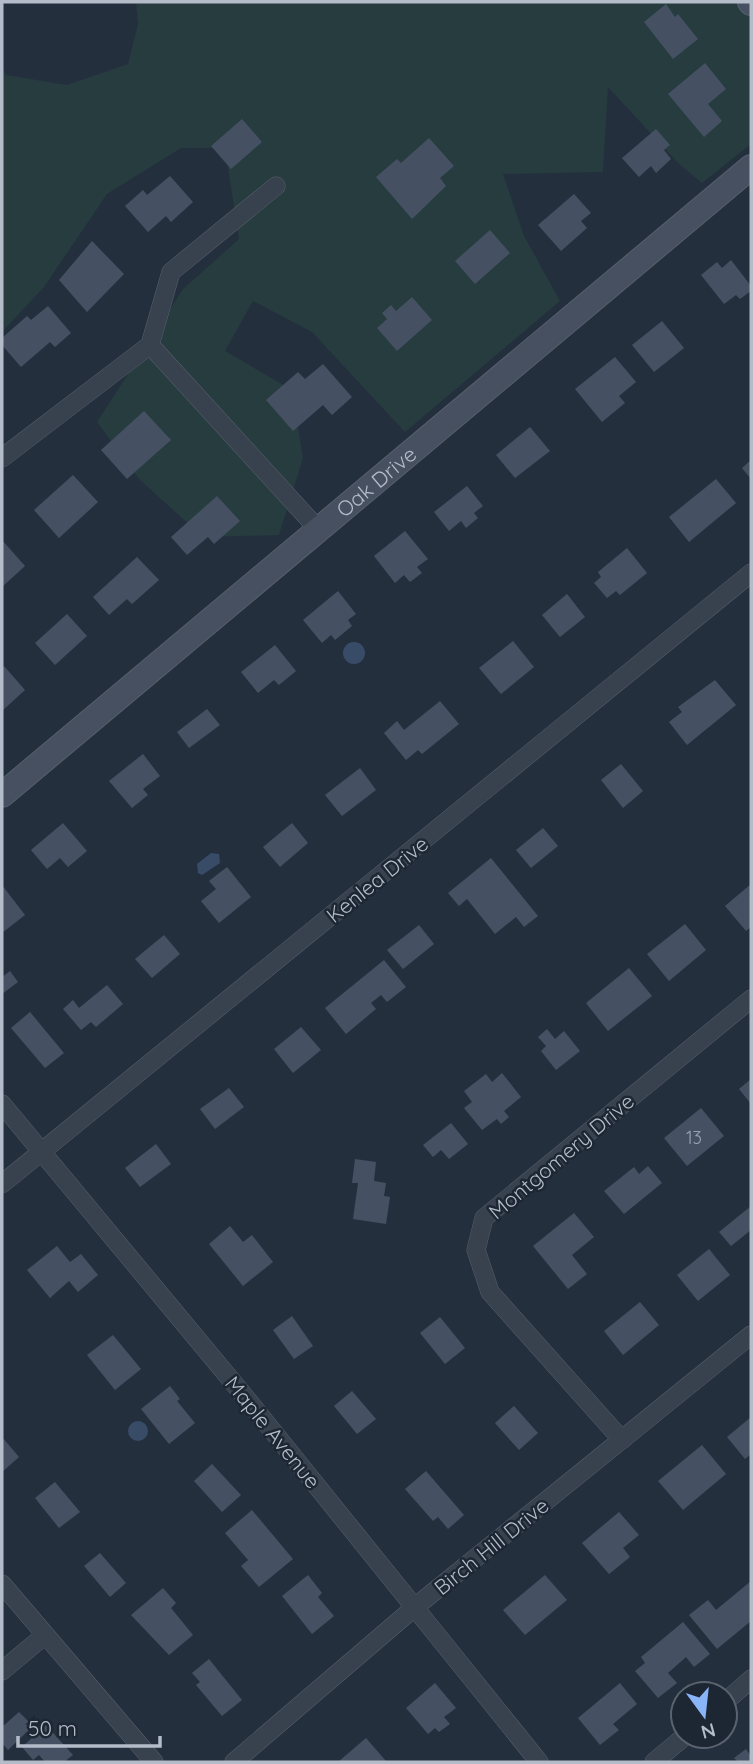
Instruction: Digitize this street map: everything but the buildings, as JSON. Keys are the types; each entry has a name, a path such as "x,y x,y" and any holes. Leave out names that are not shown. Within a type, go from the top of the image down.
{"street":[{"name":"Oak Drive","path":"2,795 317,528 751,167"},
{"path":"2,458 149,345 171,272 276,187"},
{"path":"149,345 317,528"},
{"name":"Kenlea Drive","path":"2,1184 751,573"},
{"name":"Montgomery Drive","path":"622,1440 490,1292 476,1250 484,1218 751,999"},
{"name":"Maple Avenue","path":"2,1104 246,1398 539,1762"},
{"name":"Birch Hill Drive","path":"234,1762 415,1607 751,1335"},
{"path":"2,1584 154,1762"},
{"path":"2,1671 45,1635"},
{"path":"654,1762 669,1749"}],"green space":[{"path":"136,2 751,2 751,144 702,183 678,163 608,87 603,172 503,174 524,236 560,301 405,432 312,332 253,301 225,351 292,390 303,458 279,535 203,537 139,479 97,422 183,289 239,239 225,148 181,148 107,194 44,287 2,332 2,67 6,75 67,85 128,64 138,24"}],"water":[{"path":"354,642 362,645 365,653 362,661 354,664 346,661 343,653 346,645"},
{"path":"211,853 219,854 220,863 202,875 198,873 197,864"},
{"path":"138,1421 145,1424 148,1431 145,1438 138,1441 131,1438 128,1431 131,1424"}]}
